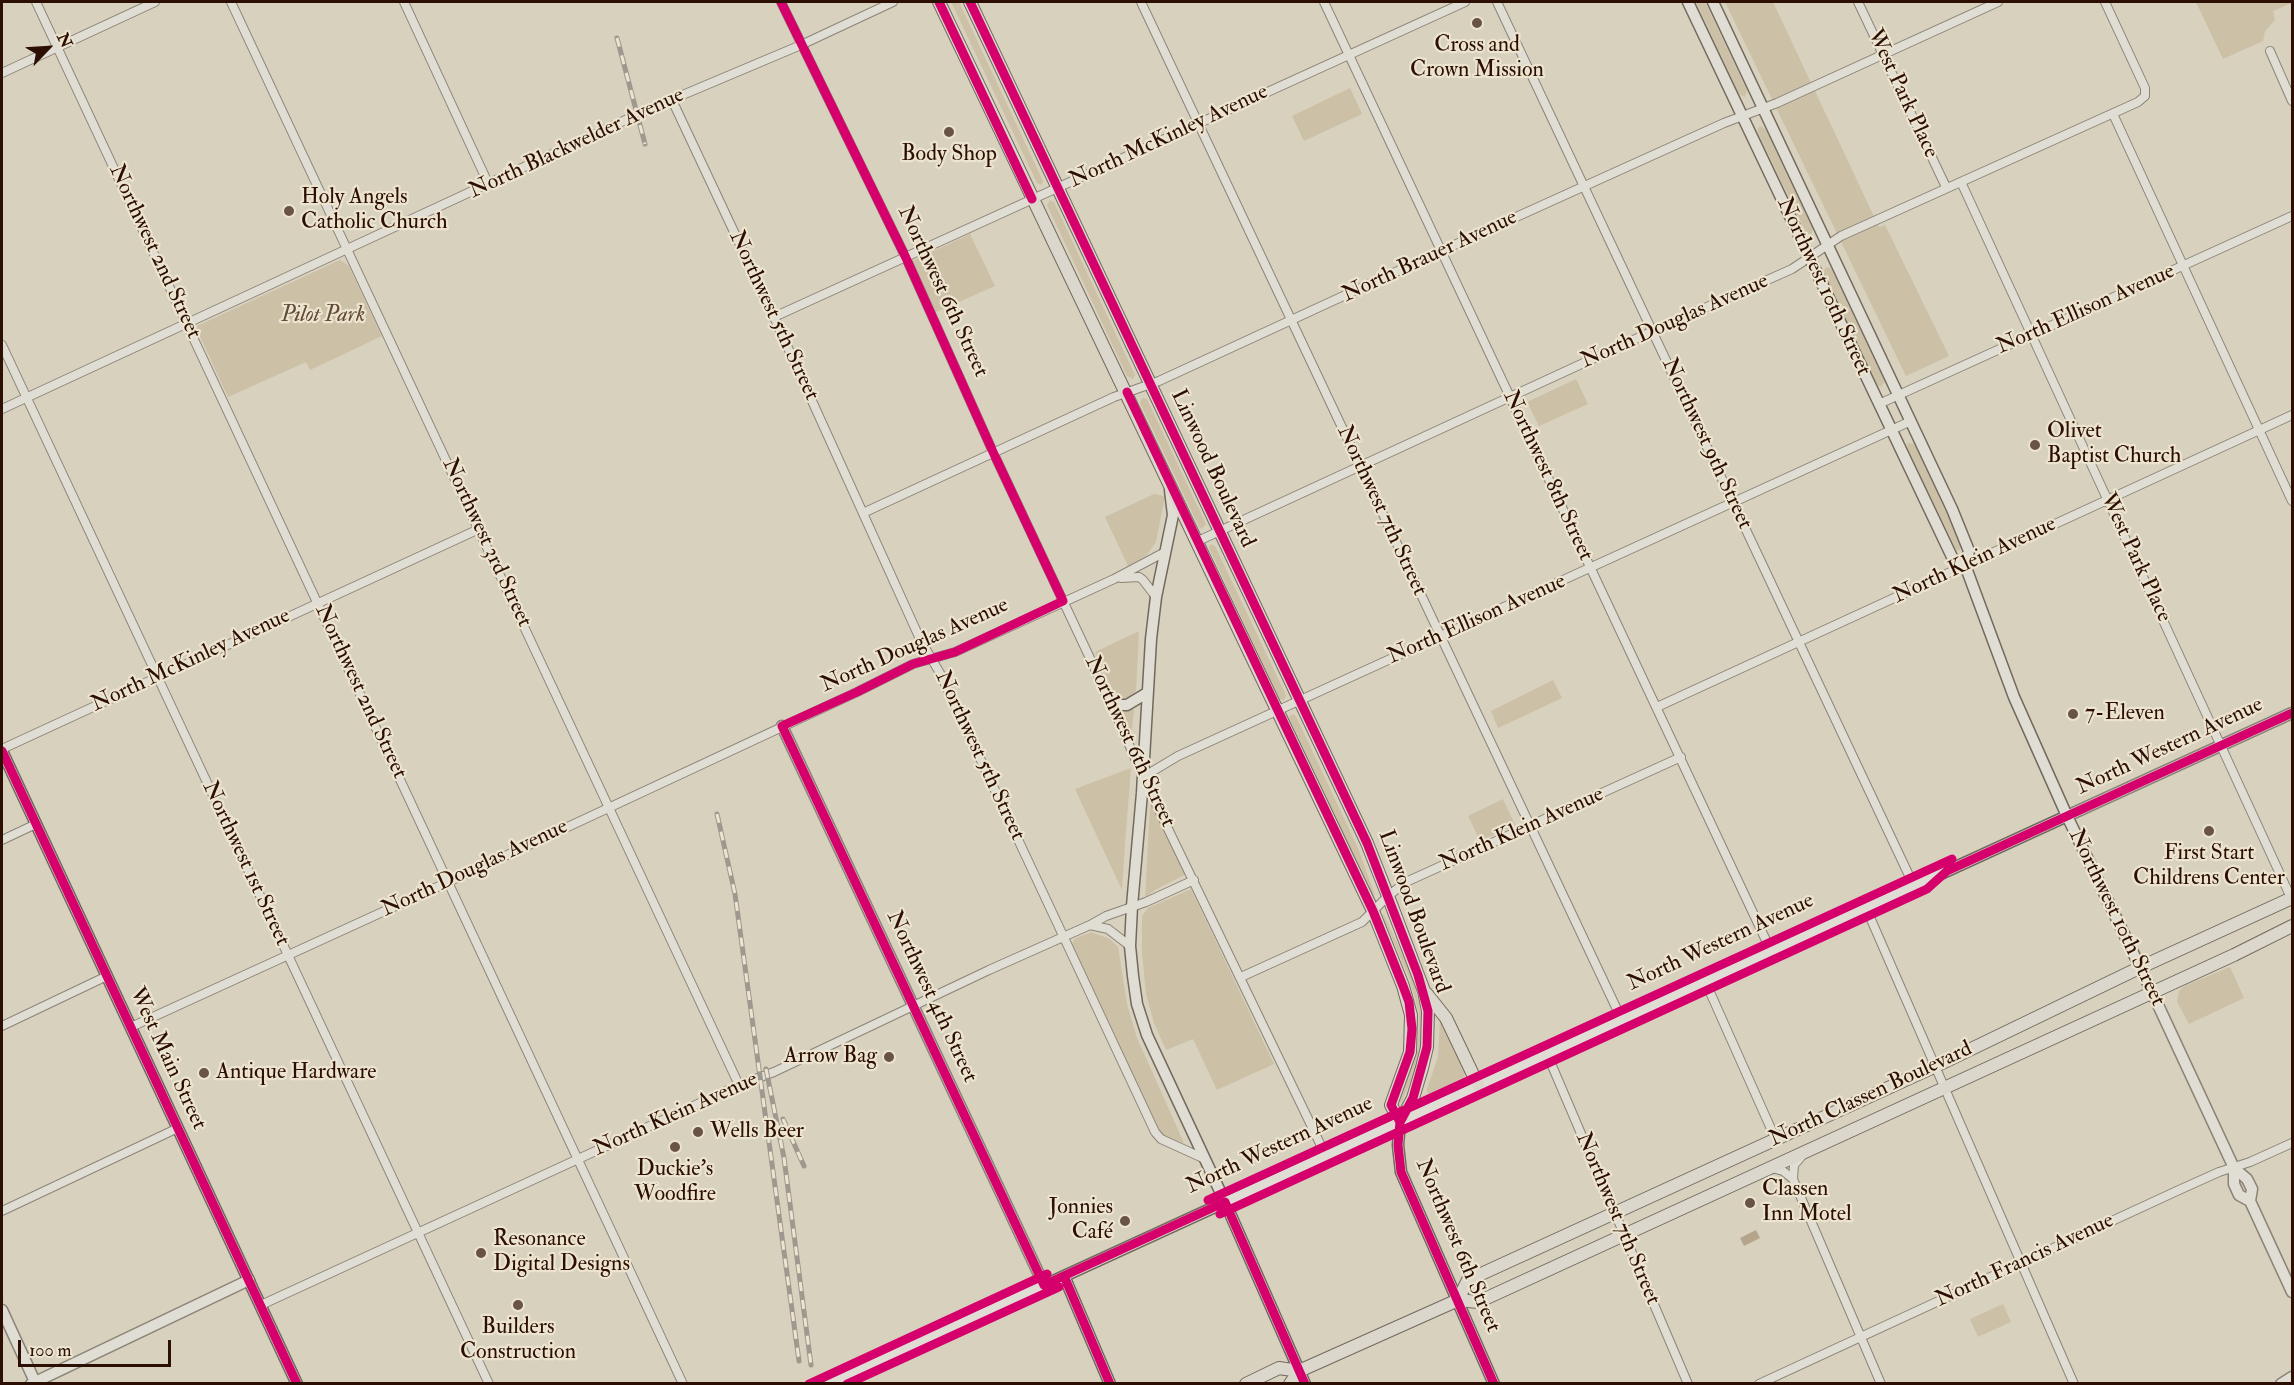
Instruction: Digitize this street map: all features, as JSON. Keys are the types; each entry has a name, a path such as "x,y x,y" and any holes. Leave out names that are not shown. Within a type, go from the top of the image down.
{"main road":[{"name":"Linwood Boulevard","path":"939,2 1373,911 1403,986 1411,1015 1410,1052 1391,1105 1400,1122"},
{"name":"Linwood Boulevard","path":"970,2 1367,843 1388,896 1424,991 1428,1011 1427,1047 1413,1098 1400,1122"},
{"name":"Northwest 10th Street","path":"1688,2 1953,559 1965,565"},
{"name":"Northwest 10th Street","path":"1713,2 1952,509 1970,551 1965,565 2014,697 2067,816 2234,1168 2247,1179 2252,1189 2250,1201 2292,1292"},
{"path":"1169,480 1173,515 1156,597 1132,906 1130,946 1137,1004 1147,1035 1225,1202 1305,1383"},
{"path":"1112,705 1132,703 1147,693"},
{"name":"North Western Avenue","path":"829,1383 2292,713"},
{"name":"Northwest 4th Street","path":"782,726 1044,1285"},
{"name":"West Main Street","path":"2,750 297,1383"},
{"name":"North Classen Boulevard","path":"1458,1300 1468,1280 1776,1140 2139,968 2292,899"},
{"name":"North Classen Boulevard","path":"1290,1383 1299,1371 1458,1300 1478,1302 1946,1088 2292,926"},
{"path":"1424,991 1446,1018 1478,1085"},
{"name":"Northwest 6th Street","path":"1400,1122 1398,1145 1401,1172 1494,1383"},
{"path":"1064,1276 1110,1383"},
{"path":"2,1310 34,1383 249,1280"},
{"name":"North Classen Boulevard","path":"1246,1383 1279,1368 1299,1371"},
{"path":"2281,1383 2292,1377"}],"street":[{"name":"Northwest 2nd Street","path":"36,2 683,1383"},
{"path":"2,72 155,2"},
{"name":"Northwest 3rd Street","path":"231,2 739,1085"},
{"path":"404,2 488,183"},
{"name":"Northwest 6th Street","path":"780,2 906,258 993,453 1112,705 1143,777 1326,1156"},
{"name":"North Blackwelder Avenue","path":"2,409 488,183 893,2"},
{"name":"Northwest 7th Street","path":"1141,2 1622,1020"},
{"name":"Northwest 8th Street","path":"1324,2 1771,951"},
{"name":"North McKinley Avenue","path":"774,317 1465,2"},
{"name":"Northwest 9th Street","path":"1497,2 1914,886"},
{"name":"West Park Place","path":"1858,2 1946,187"},
{"name":"North Brauer Avenue","path":"862,513 1998,2"},
{"name":"North Douglas Avenue","path":"1198,542 1359,466 1792,269 1841,237 1946,187 2138,102 2145,93 2105,2"},
{"path":"2270,51 2292,101"},
{"name":"Northwest 5th Street","path":"672,100 774,317 920,639 941,675 1155,1132 1161,1138 1204,1159"},
{"path":"2113,114 2292,501"},
{"name":"West Park Place","path":"1961,182 2292,899"},
{"name":"North Ellison Avenue","path":"1879,404 2292,216"},
{"name":"Northwest 1st Street","path":"2,345 489,1383"},
{"name":"North Klein Avenue","path":"1657,707 2292,415"},
{"name":"North Ellison Avenue","path":"1143,777 1178,756 1911,421"},
{"name":"North McKinley Avenue","path":"2,750 157,676 479,529"},
{"name":"North Douglas Avenue","path":"131,1027 448,882 913,664 955,652 1114,579 1165,552"},
{"name":"North Douglas Avenue","path":"1114,579 1139,577 1156,597"},
{"name":"North Klein Avenue","path":"1241,977 1362,922 1406,882 1681,757"},
{"path":"2,840 36,824"},
{"name":"North Klein Avenue","path":"261,1305 739,1085 774,1072 1106,916 1194,880"},
{"path":"1866,908 2074,1383"},
{"path":"1090,925 1108,929 1130,946"},
{"path":"2,1026 107,976"},
{"path":"1705,981 1776,1140"},
{"name":"Northwest 7th Street","path":"1546,1054 1688,1383"},
{"path":"2,1211 178,1128"},
{"name":"North Francis Avenue","path":"1759,1383 2219,1172 2234,1168 2292,1143"},
{"path":"1805,1152 1794,1166 1793,1179 1881,1383"},
{"path":"1772,1168 1783,1171 1793,1179"}],"green space":[{"path":"951,2 959,2 1043,181 1042,185 1037,183"},
{"path":"1696,2 1705,2 1747,90 1745,97 1739,94"},
{"path":"1725,2 1773,2 1879,227 1885,225 1949,356 1906,376"},
{"path":"2196,2 2292,3 2273,11 2275,20 2265,31 2263,41 2223,59"},
{"path":"1350,88 1362,114 1304,141 1292,116"},
{"path":"1761,126 1766,130 1813,229 1811,235 1806,233 1758,133 1758,128"},
{"path":"1050,200 1054,202 1135,375 1133,379 1127,376 1047,205"},
{"path":"970,234 995,286 934,313 911,263"},
{"name":"Pilot Park","path":"340,260 349,266 382,336 310,370 306,362 228,397 197,326"},
{"path":"1826,267 1831,268 1885,381 1881,387 1877,385 1825,276"},
{"path":"1576,379 1588,404 1539,426 1527,402"},
{"path":"1142,398 1147,399 1206,524 1202,529 1199,527 1140,403"},
{"path":"1907,444 1916,447 1961,547 1959,551 1908,450"},
{"path":"1154,494 1165,496 1156,542 1146,556 1128,566 1105,517"},
{"path":"1210,544 1215,546 1286,695 1284,700 1279,699 1209,548"},
{"path":"1139,631 1136,690 1132,697 1121,699 1115,694 1095,652"},
{"path":"1553,680 1562,698 1498,728 1491,711"},
{"path":"1132,708 1134,710 1131,738 1124,712"},
{"path":"1293,714 1296,716 1358,848 1375,895 1372,895 1290,720 1289,716"},
{"path":"1131,768 1125,844 1122,890 1075,789"},
{"path":"1503,799 1515,825 1480,841 1468,816"},
{"path":"1152,806 1186,874 1155,890 1145,898 1150,807"},
{"path":"1191,889 1274,1064 1217,1090 1193,1039 1166,1050 1154,1023 1146,994 1142,953 1142,916 1148,908"},
{"path":"1382,915 1411,973 1421,1012 1421,1048 1417,1065 1401,1104 1400,1101 1418,1049 1419,1013 1410,980"},
{"path":"1091,932 1110,939 1118,947 1127,1004 1137,1038 1184,1143 1165,1137 1159,1130 1072,944 1074,939"},
{"path":"2230,967 2244,998 2189,1024 2177,1002 2179,991 2184,986"},
{"path":"1440,1019 1465,1073 1464,1077 1459,1080 1428,1094 1427,1089 1438,1057"},
{"path":"2003,1304 2011,1322 1978,1337 1970,1319"}],"shaded area":[{"path":"1756,1230 1760,1238 1744,1246 1740,1238"}],"railway":[{"path":"617,38 645,144"},
{"path":"717,814 735,894 799,1361"},
{"path":"766,1069 784,1158 811,1365"},
{"path":"783,1119 804,1166"}],"cycle path":[{"path":"781,2 906,258 1063,601 955,652 913,664 782,726 1044,1285 1225,1202 1305,1384"},
{"path":"939,2 1032,199"},
{"path":"970,2 1367,843 1418,975 1428,1011 1427,1047 1413,1098 1400,1122 1398,1145 1401,1172 1494,1384"},
{"path":"1127,392 1373,911 1409,1002 1412,1029 1410,1052 1391,1105 1400,1122"},
{"path":"1220,1214 1927,889 1947,871 2292,713"},
{"path":"2,751 297,1384"},
{"path":"1208,1200 1952,859"},
{"path":"809,1384 1047,1274"},
{"path":"1064,1276 1110,1384"},
{"path":"847,1384 1059,1287"}],"place":[{"name":"Cross and Crown Mission","path":"1477,23"},
{"name":"Body Shop","path":"949,132"},
{"name":"Holy Angels Catholic Church","path":"289,211"},
{"name":"Olivet Baptist Church","path":"2035,445"},
{"name":"7-Eleven","path":"2073,714"},
{"name":"First Start Childrens Center","path":"2209,831"},
{"name":"Arrow Bag","path":"889,1057"},
{"name":"Antique Hardware","path":"204,1073"},
{"name":"Wells Beer","path":"698,1132"},
{"name":"Duckie's Woodfire","path":"675,1147"},
{"name":"Classen Inn Motel","path":"1750,1203"},
{"name":"Jonnies Café","path":"1125,1221"},
{"name":"Resonance Digital Designs","path":"481,1253"},
{"name":"Builders Construction","path":"518,1305"}]}
